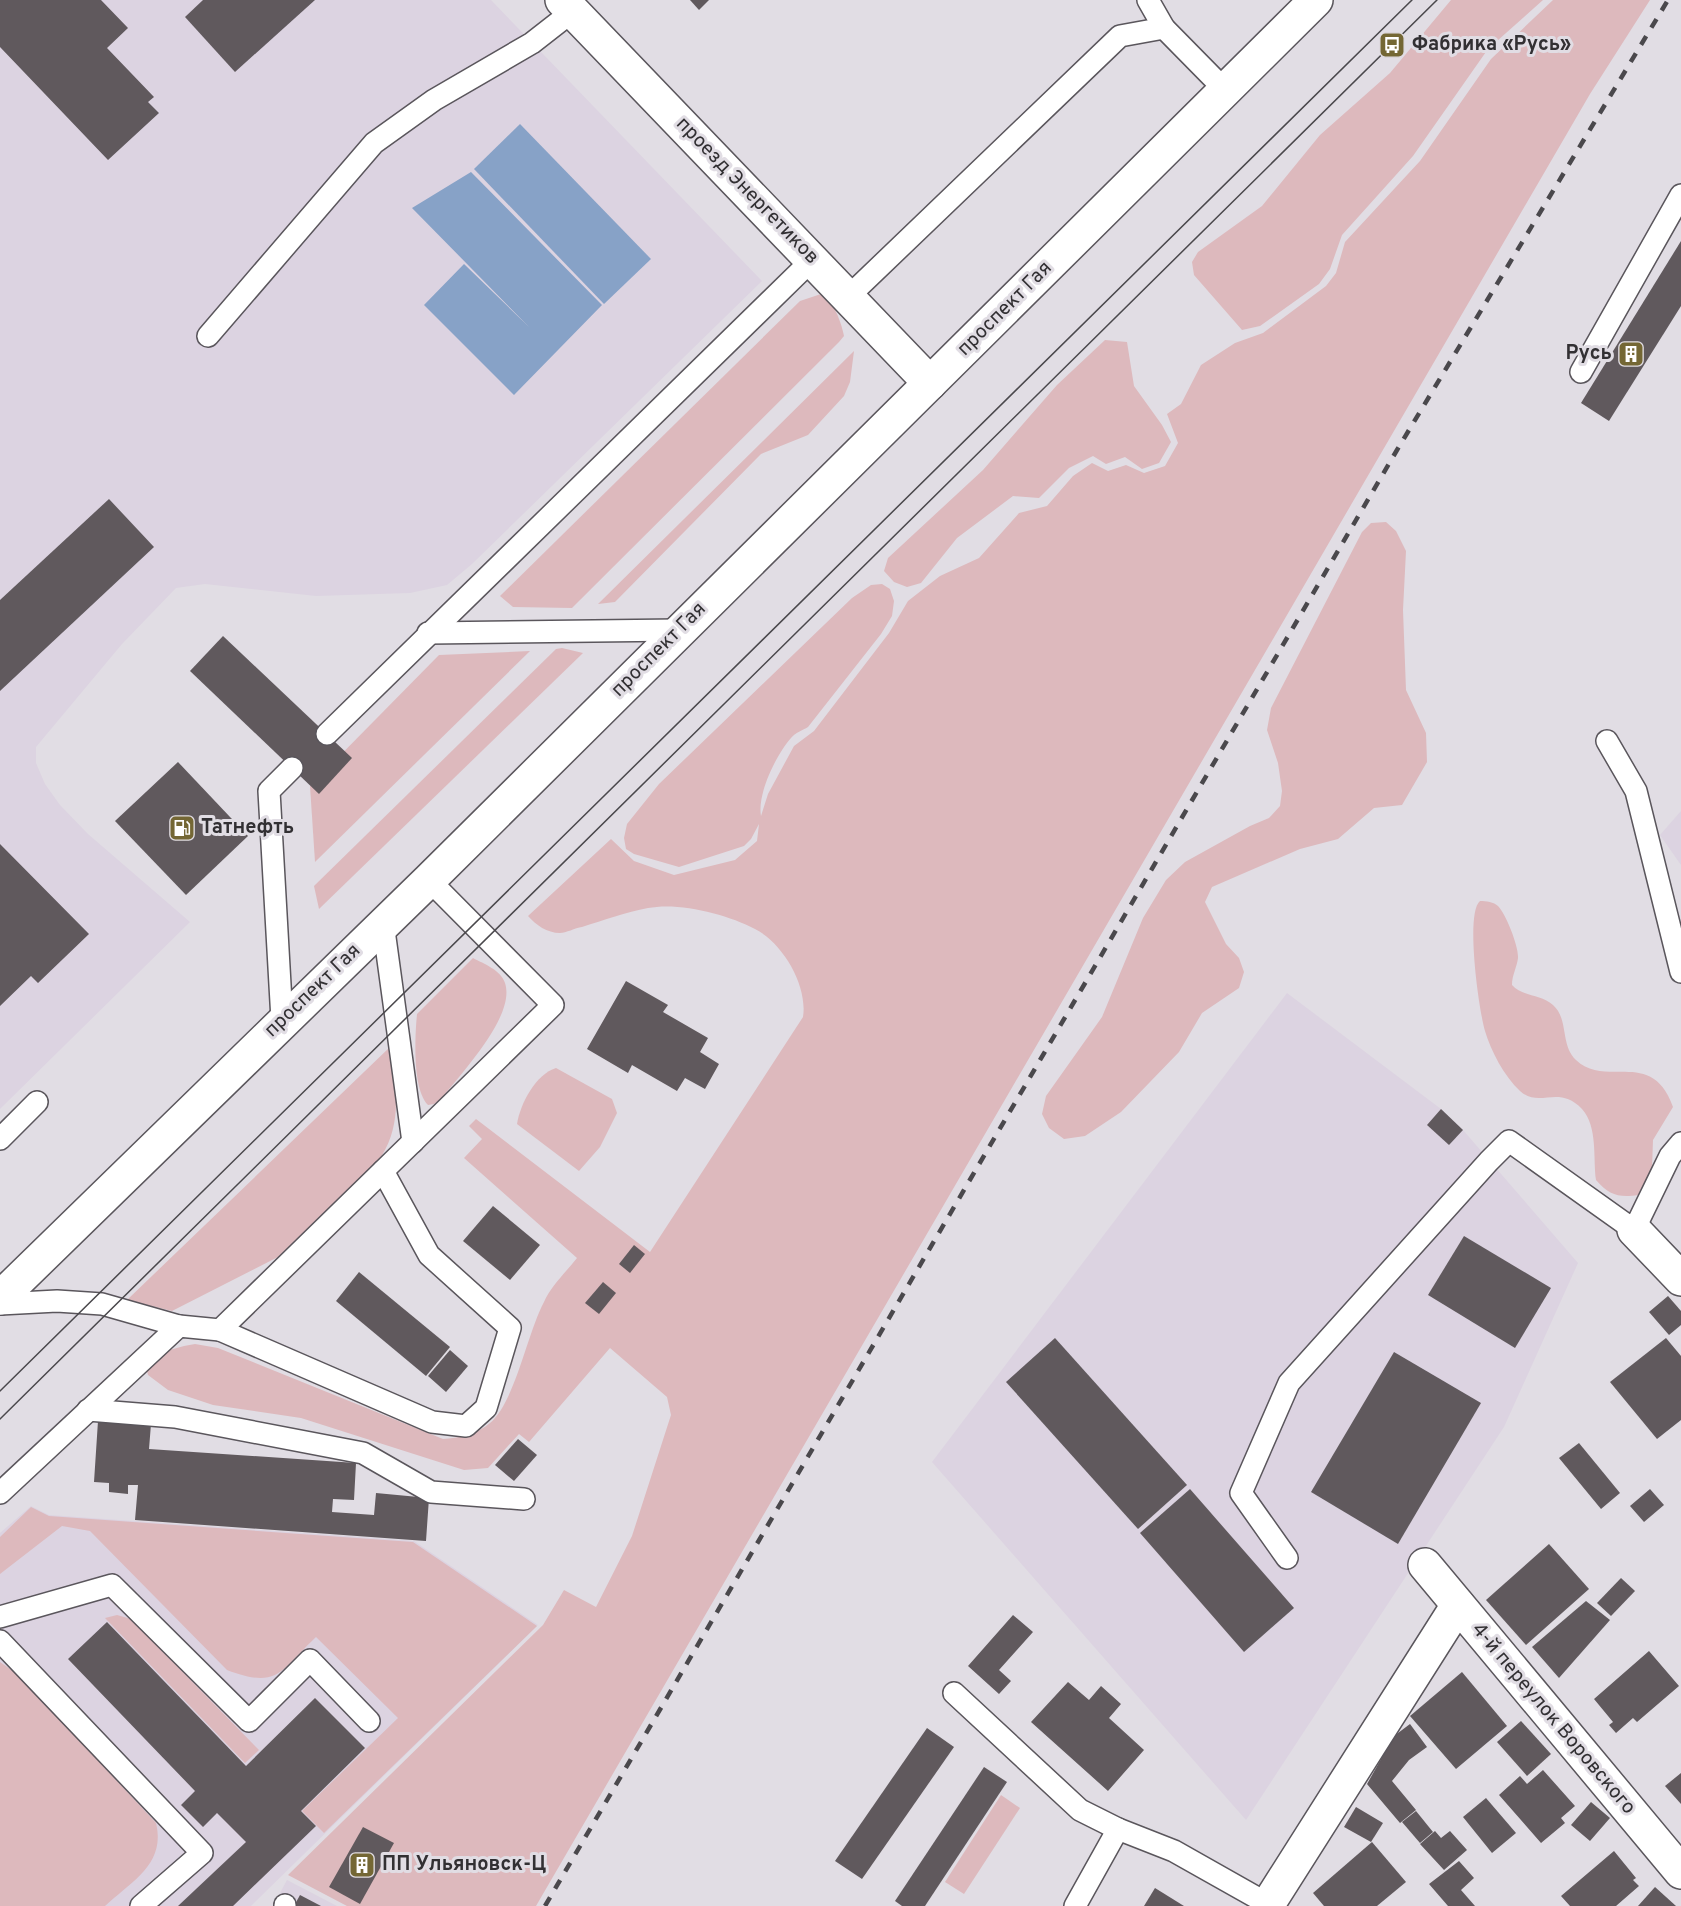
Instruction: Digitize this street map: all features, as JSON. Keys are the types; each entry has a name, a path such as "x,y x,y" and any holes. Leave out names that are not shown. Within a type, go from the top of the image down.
{"main road":[{"name":"проспект Гая","path":"0,1298 282,1020 429,880 1316,0"},
{"name":"проезд Энергетиков","path":"568,6 930,383"},
{"path":"1634,1230 1681,1279"},
{"name":"4-й переулок Воровского","path":"1425,1565 1681,1872"},
{"path":"1271,1904 1458,1605"}],"lane":[{"path":"1148,0 1164,28 1225,90"},
{"path":"208,336 374,143 434,100 532,43 568,6"},
{"path":"848,297 1120,36 1164,28"},
{"path":"1581,372 1681,195"},
{"path":"327,734 813,259"},
{"path":"428,633 679,630"},
{"path":"1607,741 1636,791 1681,972"},
{"path":"282,1020 269,791 292,768"},
{"path":"220,1330 553,1005 429,880"},
{"path":"383,924 413,1142"},
{"path":"0,1139 38,1102"},
{"path":"1287,1558 1241,1493 1289,1383 1509,1141 1634,1230 1670,1155 1681,1143"},
{"path":"0,1304 57,1301 102,1304 179,1326 220,1330 432,1422 466,1426 486,1408 510,1328 429,1255 383,1171"},
{"path":"0,1493 179,1326"},
{"path":"88,1410 175,1417 363,1454 431,1492 524,1499"},
{"path":"0,1617 112,1585 249,1721 310,1660 369,1721"},
{"path":"0,1641 202,1853 141,1906"},
{"path":"954,1693 1080,1810 1118,1829 1174,1851 1271,1904"},
{"path":"1075,1906 1118,1829"}],"shaded area":[{"path":"0,0 491,0 762,281 472,564 447,585 410,593 316,596 205,584 176,588 122,644 36,747 36,763 45,784 60,805 88,834 190,922 0,1109"},
{"path":"1451,0 1543,0 1488,49 1413,156 1342,235 1330,269 1319,284 1260,326 1242,330 1194,275 1192,262 1198,252 1262,206 1320,135 1390,73"},
{"path":"1553,0 1650,0 1590,94 536,1906 347,1906 288,1875 543,1625 564,1590 596,1607 632,1536 671,1415 667,1397 610,1348 529,1442 519,1434 488,1468 464,1470 301,1418 213,1405 168,1390 148,1375 146,1367 159,1353 195,1344 218,1348 443,1439 468,1435 490,1423 507,1400 547,1296 577,1258 464,1158 482,1139 469,1126 476,1119 650,1252 803,1017 804,1005 797,979 775,944 755,929 717,914 688,908 648,908 560,933 542,928 528,916 611,839 634,861 674,875 735,860 757,841 759,824 751,839 744,846 679,867 634,854 626,849 624,838 627,824 659,784 852,598 871,585 882,584 890,589 894,601 892,616 881,634 808,727 791,738 785,745 765,786 761,816 768,794 794,746 814,731 889,633 908,601 940,576 979,558 1019,513 1047,506 1073,476 1092,463 1108,471 1126,465 1144,473 1165,466 1178,443 1167,414 1181,404 1201,365 1235,343 1263,333 1326,286 1336,273 1345,242 1420,161 1491,59"},
{"path":"821,294 833,307 844,336 572,608 513,607 500,596 800,301"},
{"path":"1105,340 1127,342 1134,386 1162,425 1171,442 1159,463 1142,469 1125,457 1106,464 1093,456 1069,468 1039,498 1013,496 957,538 921,583 907,587 894,582 884,571 888,558 983,470 1057,385"},
{"path":"854,351 850,382 844,396 808,435 761,454 615,602 598,604"},
{"path":"1386,522 1396,531 1406,551 1403,610 1406,690 1426,733 1427,762 1402,805 1374,808 1338,839 1300,849 1212,887 1205,902 1226,944 1239,958 1244,972 1239,988 1202,1013 1179,1052 1121,1112 1085,1136 1064,1139 1049,1128 1042,1114 1046,1096 1102,1017 1143,918 1166,880 1185,862 1269,818 1280,806 1282,791 1278,763 1267,730 1271,708 1362,532 1371,523"},
{"path":"562,648 583,653 319,909 314,886 556,649"},
{"path":"530,651 315,862 310,786 439,655"},
{"path":"1681,811 1681,865 1660,835"},
{"path":"1480,901 1498,906 1511,931 1518,958 1512,985 1521,992 1548,1001 1553,1005 1561,1017 1568,1047 1576,1060 1588,1068 1601,1071 1641,1073 1653,1078 1664,1089 1673,1107 1653,1140 1652,1168 1638,1195 1615,1194 1605,1189 1596,1180 1593,1134 1582,1109 1565,1098 1527,1096 1514,1085 1499,1063 1485,1031 1477,984 1473,942 1476,909"},
{"path":"473,958 492,968 503,978 506,996 502,1011 485,1044 442,1098 428,1105 419,1087 417,1075 415,1048 417,1014"},
{"path":"1287,993 1441,1109 1463,1130 1578,1263 1504,1427 1246,1820 932,1462"},
{"path":"390,1047 396,1104 393,1131 388,1144 381,1157 278,1257 172,1311 127,1300"},
{"path":"556,1068 612,1099 617,1113 600,1147 579,1171 517,1124 530,1091 542,1076"},
{"path":"31,1506 49,1515 414,1541 538,1625 251,1906 0,1906 0,1533"},
{"path":"31,1507 49,1516 413,1542 537,1626 324,1833 302,1811 398,1718 316,1637 286,1667 269,1677 244,1676 227,1670 90,1531 62,1526 0,1574 0,1537"},
{"path":"117,1615 131,1619 259,1750 245,1763 105,1618"},
{"path":"0,1662 20,1676 156,1823 158,1837 151,1861 136,1880 105,1906 0,1906"},
{"path":"1001,1795 1020,1808 964,1894 945,1882"},
{"path":"287,1880 337,1906 273,1906"}],"water":[{"path":"520,124 651,259 604,304 474,169"},
{"path":"471,172 602,305 514,395 424,305 464,264 529,327 412,208"}],"building":[{"path":"0,0 101,0 128,28 107,48 154,97 148,102 159,113 108,160 0,47"},
{"path":"203,0 315,0 235,72 185,17"},
{"path":"690,0 709,0 699,10"},
{"name":"Русь","path":"1681,241 1681,306 1609,421 1581,403"},
{"path":"109,499 154,547 0,691 0,600"},
{"path":"223,636 352,758 319,794 190,671"},
{"name":"Татнефть","path":"178,762 248,836 186,895 115,821"},
{"path":"0,844 89,934 38,983 31,976 0,1006"},
{"path":"626,981 668,1005 663,1012 708,1038 700,1052 719,1064 705,1089 685,1078 677,1091 632,1065 628,1073 587,1049"},
{"path":"1441,1109 1463,1130 1449,1145 1427,1125"},
{"path":"493,1206 540,1245 510,1280 463,1241"},
{"path":"1464,1236 1551,1288 1515,1348 1428,1295"},
{"path":"634,1245 645,1254 630,1273 619,1264"},
{"path":"359,1272 450,1347 426,1376 336,1301"},
{"path":"603,1282 616,1293 599,1314 585,1303"},
{"path":"1668,1296 1681,1311 1681,1325 1669,1335 1649,1312"},
{"path":"1055,1338 1187,1485 1138,1529 1006,1382"},
{"path":"1666,1338 1681,1356 1681,1420 1657,1439 1610,1382"},
{"path":"450,1350 468,1366 446,1392 428,1376"},
{"path":"1394,1352 1481,1403 1398,1544 1311,1492"},
{"path":"98,1421 151,1424 149,1449 356,1463 354,1500 333,1499 332,1512 374,1515 376,1493 429,1498 426,1541 135,1520 138,1485 128,1485 128,1494 109,1492 109,1483 94,1482"},
{"path":"518,1439 537,1455 514,1481 495,1465"},
{"path":"1579,1443 1620,1493 1601,1509 1559,1458"},
{"path":"1190,1489 1294,1608 1244,1652 1140,1533"},
{"path":"1650,1489 1664,1505 1644,1522 1630,1506"},
{"path":"1549,1544 1589,1589 1526,1645 1486,1600"},
{"path":"1621,1578 1635,1591 1611,1616 1597,1603"},
{"path":"1586,1601 1610,1620 1559,1678 1532,1647"},
{"path":"1013,1615 1033,1632 999,1670 1011,1681 999,1694 968,1666"},
{"path":"107,1622 246,1766 315,1698 365,1748 301,1811 316,1826 233,1906 178,1906 246,1842 217,1813 203,1827 181,1805 195,1791 68,1659"},
{"path":"1649,1651 1679,1686 1637,1722 1633,1718 1616,1733 1609,1725 1613,1722 1594,1699"},
{"path":"1462,1672 1507,1726 1456,1769 1410,1716"},
{"path":"1068,1682 1089,1700 1101,1686 1121,1704 1109,1718 1144,1750 1108,1791 1031,1722"},
{"path":"1521,1721 1551,1754 1527,1776 1497,1742"},
{"path":"1410,1724 1427,1747 1409,1760 1392,1781 1416,1810 1400,1823 1367,1784 1394,1736"},
{"path":"927,1728 954,1747 862,1879 835,1861"},
{"path":"984,1767 1007,1782 925,1906 902,1906 895,1901"},
{"path":"1543,1770 1575,1806 1561,1818 1565,1823 1541,1843 1499,1795 1520,1776 1527,1784"},
{"path":"1681,1773 1681,1804 1665,1786"},
{"path":"1486,1798 1516,1833 1492,1853 1463,1817"},
{"path":"1591,1802 1610,1818 1590,1841 1571,1825"},
{"path":"1356,1807 1383,1823 1371,1842 1344,1827"},
{"path":"1416,1811 1433,1832 1420,1843 1402,1822"},
{"name":"ПП Ульяновск-Ц","path":"363,1827 394,1843 360,1904 329,1887"},
{"path":"1435,1831 1441,1838 1450,1831 1467,1850 1444,1870 1420,1844"},
{"path":"1372,1842 1406,1882 1377,1906 1324,1906 1313,1893"},
{"path":"1614,1851 1636,1878 1633,1880 1639,1886 1616,1906 1570,1906 1561,1896"},
{"path":"1459,1861 1474,1878 1461,1890 1475,1906 1448,1906 1429,1884"},
{"path":"1655,1887 1676,1906 1638,1906"},
{"path":"1155,1888 1184,1906 1144,1906"},
{"path":"300,1895 321,1906 294,1906"}],"tram line":[{"path":"0,1391 1412,0"},
{"path":"0,1419 1437,0"}],"railway":[{"path":"545,1906 1397,450 1668,0"}],"place":[{"name":"Фабрика «Русь»","path":"1392,45"},
{"name":"Русь","path":"1631,354"},
{"name":"Татнефть","path":"182,828"},
{"name":"ПП Ульяновск-Ц","path":"362,1865"}]}
